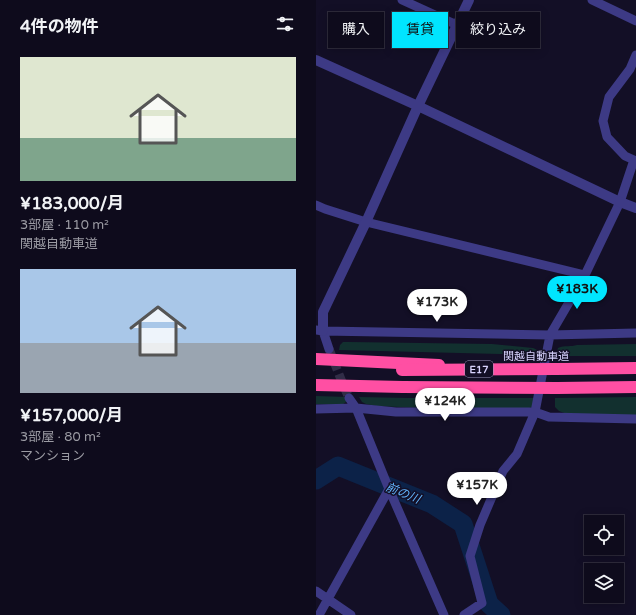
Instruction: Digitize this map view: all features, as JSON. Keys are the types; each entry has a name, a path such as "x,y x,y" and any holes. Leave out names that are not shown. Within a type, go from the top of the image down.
{"highway":[{"path":"316,359 403,366"},
{"name":"関越自動車道","path":"316,367 403,366 520,369 636,368"},
{"name":"E17","path":"316,385 557,388 636,387"}],"street":[{"path":"402,0 456,26"},
{"path":"463,12 469,0"},
{"path":"592,0 636,21"},
{"path":"329,349 320,330 323,312 366,222 418,106 456,28"},
{"path":"464,615 482,603 470,556 480,525 503,471 517,454 535,412 550,335 585,275 620,202 635,159 625,156 607,137 602,121 609,97 630,69 636,55"},
{"path":"316,60 418,106 620,202 636,208"},
{"path":"316,205 366,222 585,275"},
{"path":"320,330 550,335 636,333"},
{"path":"350,398 356,408 389,489 444,615"},
{"path":"316,409 356,408 396,412 535,412 549,417 636,419"},
{"path":"319,615 389,489"},
{"path":"316,591 351,615"}],"green space":[{"path":"343,342 492,344 533,348 542,352 544,355 339,350 340,345"},
{"path":"636,344 636,356 556,356 558,348 563,347 577,345"},
{"path":"316,396 347,397 346,402 342,405 316,404"},
{"path":"359,397 537,398 536,406 529,408 423,408 376,406 362,402"},
{"path":"636,397 636,417 567,414 559,411 555,407 555,398"}],"waterway":[{"name":"前の川","path":"316,480 338,466 432,504 463,524 489,604 501,615"}],"tunnel":[{"path":"329,349 349,398"}]}
